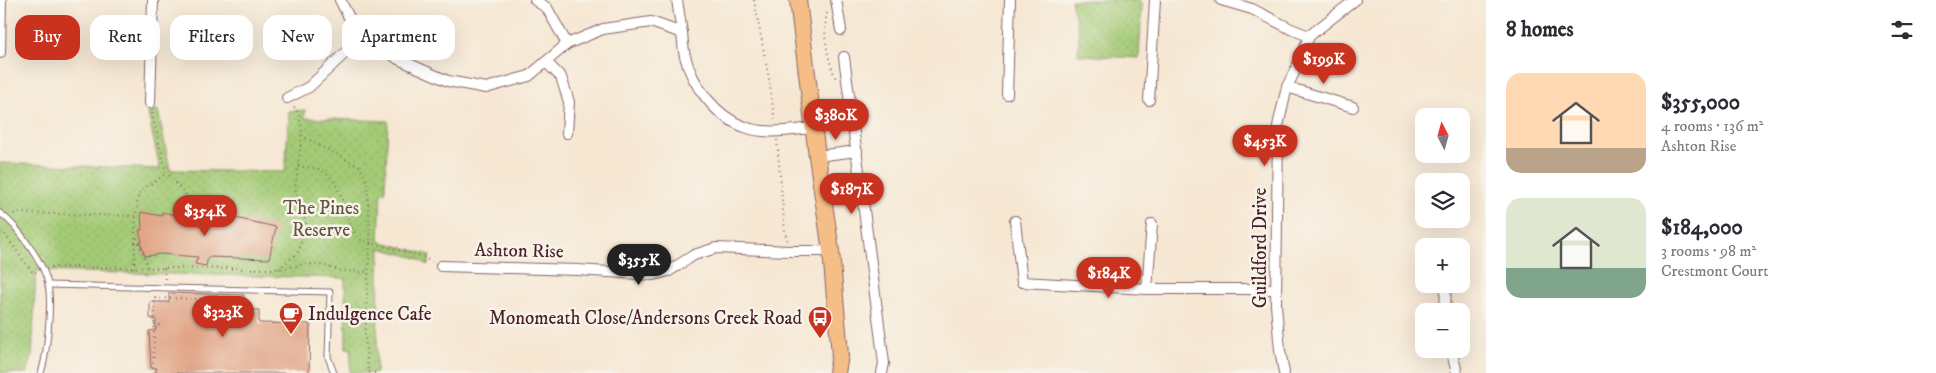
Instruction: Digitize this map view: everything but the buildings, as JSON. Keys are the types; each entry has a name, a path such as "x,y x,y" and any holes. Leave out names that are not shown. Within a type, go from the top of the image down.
{"main road":[{"path":"798,0 813,128 831,251 840,355 837,373"}],"street":[{"path":"0,53 1,0"},
{"path":"150,104 152,0"},
{"path":"340,0 348,15"},
{"path":"535,0 547,8 567,44"},
{"path":"677,0 685,56 698,87 722,114 745,128 771,131 813,128"},
{"path":"836,0 841,30"},
{"path":"1007,94 1010,0"},
{"path":"1149,100 1155,0"},
{"path":"1221,0 1252,9 1291,30 1309,36 1354,0"},
{"path":"398,60 448,81 486,88 529,76 567,44 603,30 651,22 682,33"},
{"name":"Guildford Drive","path":"1284,373 1280,350 1276,289 1278,126 1287,87 1309,36"},
{"path":"287,98 309,87 342,56"},
{"path":"844,57 884,363 882,373"},
{"path":"546,62 561,78 568,102 567,133"},
{"path":"1287,87 1353,108"},
{"path":"817,156 857,151"},
{"path":"1015,221 1022,282 1147,289 1276,289"},
{"path":"1147,289 1152,224"},
{"name":"Ashton Rise","path":"441,266 578,270 653,275 669,271 694,255 716,248 831,251"},
{"path":"1453,358 1457,373"}],"lane":[{"path":"0,213 8,219 26,241 48,285 46,354 41,373"},
{"path":"48,285 330,292 328,357 334,373"}],"path":[{"path":"754,0 775,122"},
{"path":"279,269 299,251 306,222 295,188 302,136 299,113 287,98"},
{"path":"150,104 166,172 198,209 208,214"},
{"path":"302,136 358,166 367,182 370,272 364,334 368,372 375,373"},
{"path":"776,139 784,233 789,244"},
{"path":"298,167 316,168 328,176 340,191 354,233 361,240 424,257 441,266"},
{"path":"134,268 137,199 143,189 160,180 166,172"},
{"path":"8,219 15,213 137,216"},
{"path":"0,233 5,235 33,274 50,267 279,269 306,264 322,265 342,271 370,272"},
{"path":"136,236 148,268"},
{"path":"200,269 201,265"},
{"path":"153,373 155,298 208,301 247,300"},
{"path":"154,324 163,326"}],"green space":[{"path":"1071,0 1139,0 1142,4 1139,58 1078,55 1079,33"},
{"name":"The Pines Reserve","path":"158,110 170,170 285,172 289,111 306,110 304,118 388,121 385,192 381,192 379,241 430,255 428,265 417,258 380,248 376,373 350,373 351,348 346,348 345,278 36,271 32,358 27,373 0,373 0,163 160,169 148,113"}],"place":[{"name":"Indulgence Cafe","path":"291,335"},
{"name":"Monomeath Close/Andersons Creek Road","path":"820,339"}]}
